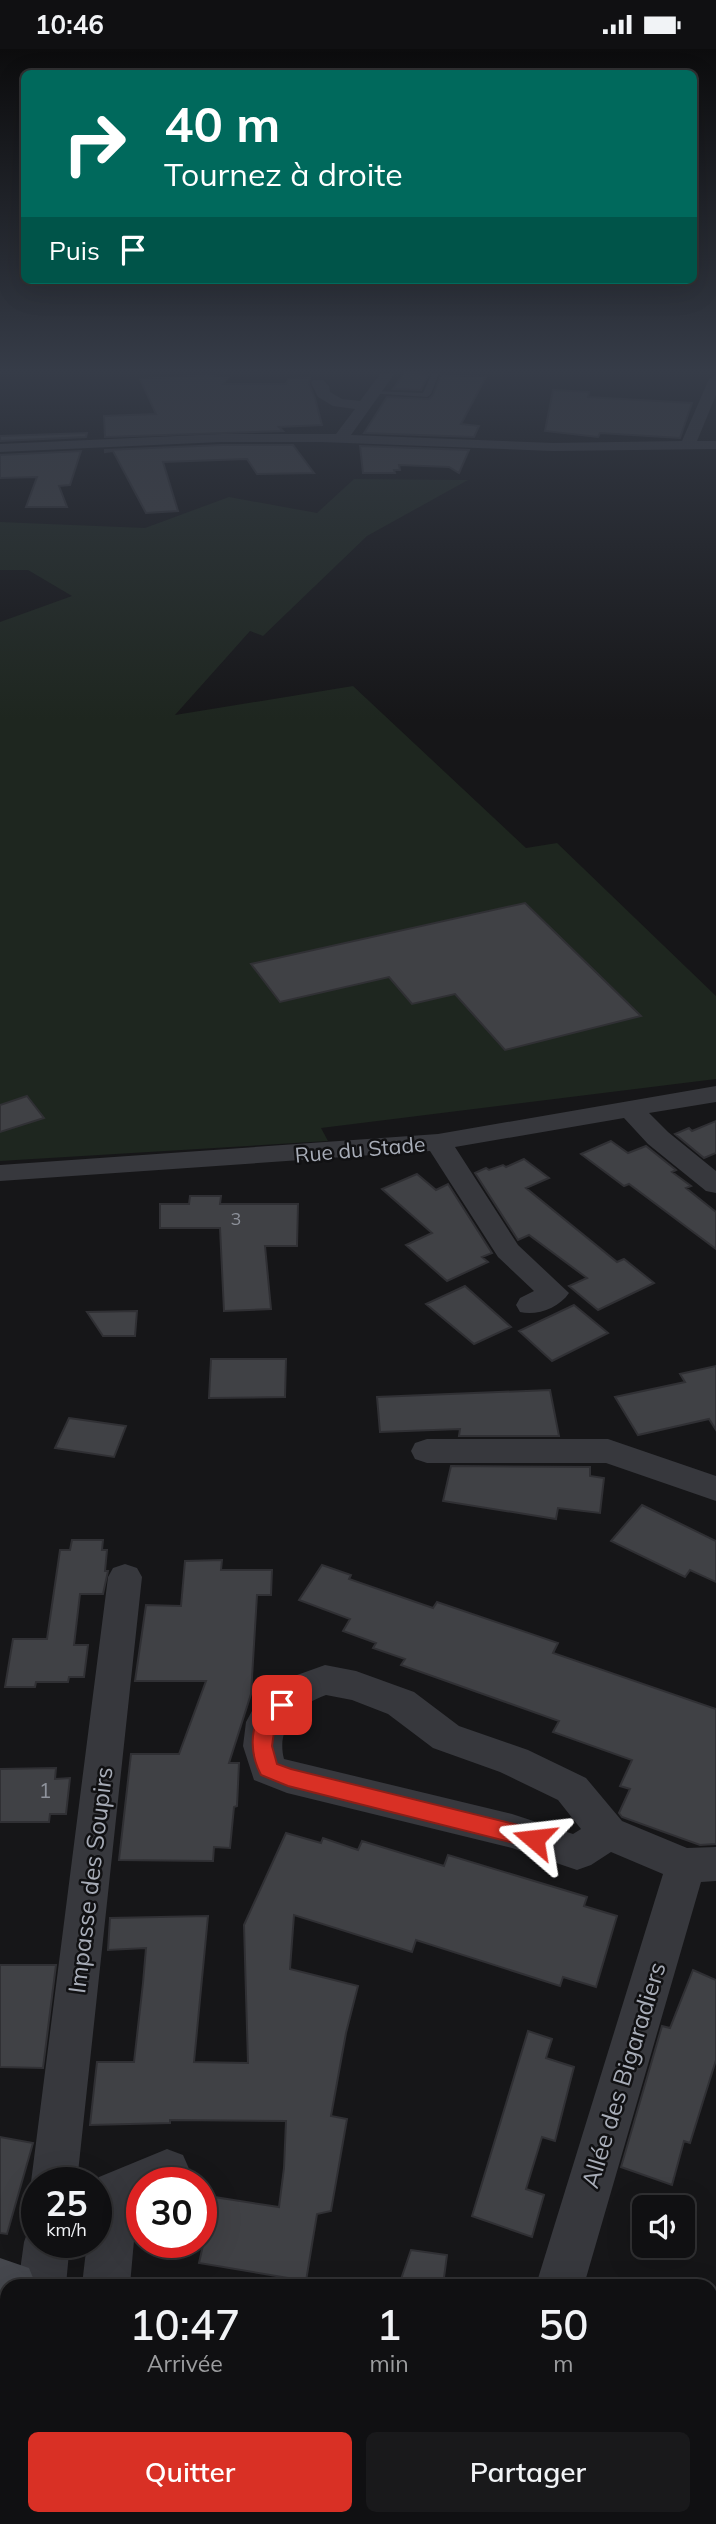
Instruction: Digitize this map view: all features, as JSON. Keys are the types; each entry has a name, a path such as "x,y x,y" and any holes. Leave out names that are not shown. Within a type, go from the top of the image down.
{"street":[{"name":"Rue du Stade","path":"0,1173 438,1142 716,1094"},
{"path":"630,1109 658,1138 716,1185"},
{"path":"438,1142 508,1251 554,1293 531,1305"},
{"path":"427,1451 608,1451 716,1489"},
{"name":"Impasse des Soupirs","path":"56,2167 125,1577"},
{"path":"608,1833 577,1853 512,1831 288,1777 268,1769 262,1746 265,1722 299,1689 325,1681 356,1686 401,1703 446,1737 514,1761 572,1790 608,1833 701,1864"},
{"name":"Allée des Bigaradiers","path":"562,2279 701,1864"},
{"path":"107,2279 115,2193 126,2188"},
{"path":"43,2279 45,2258"}],"shaded area":[{"path":"344,488 453,488 367,536 263,636 250,631 175,715 353,686 526,848 557,843 716,996 716,1079 321,1128 328,1141 0,1161 0,622 72,596 28,570 0,570 0,522 145,528 229,497 317,513"}],"building":[{"path":"33,488 60,488 67,507 26,507"},
{"path":"133,488 171,488 178,511 146,513"},
{"path":"525,903 641,1016 505,1050 455,994 412,1004 389,977 280,1002 251,964"},
{"path":"27,1096 44,1118 0,1132 0,1105"},
{"path":"716,1121 716,1153 704,1158 675,1134 689,1128 692,1131"},
{"path":"611,1141 628,1153 646,1146 676,1170 672,1172 691,1186 686,1188 716,1212 716,1249 629,1184 624,1186 581,1154"},
{"path":"524,1159 549,1178 526,1188 617,1262 624,1259 654,1283 598,1310 569,1286 587,1278 529,1235 518,1240 475,1173 486,1168 489,1170 503,1165 506,1167"},
{"path":"417,1174 436,1190 448,1184 492,1253 482,1257 488,1262 447,1281 406,1245 432,1233 382,1189"},
{"path":"190,1196 221,1196 220,1204 298,1204 297,1246 265,1246 271,1309 224,1311 220,1228 160,1228 160,1204 189,1204"},
{"path":"465,1286 511,1327 474,1344 426,1304"},
{"path":"574,1305 608,1333 552,1361 519,1331"},
{"path":"137,1311 135,1336 103,1336 87,1312"},
{"path":"211,1359 286,1359 285,1397 209,1398"},
{"path":"716,1366 716,1430 709,1419 638,1435 615,1397 685,1382 680,1374"},
{"path":"550,1390 559,1436 459,1436 460,1429 380,1432 377,1397"},
{"path":"69,1418 126,1426 114,1457 55,1448"},
{"path":"451,1466 590,1467 590,1476 604,1478 600,1513 558,1508 556,1519 443,1501"},
{"path":"642,1505 716,1541 716,1582 690,1570 685,1577 611,1541"},
{"path":"72,1540 103,1540 102,1550 107,1550 105,1571 108,1571 103,1594 80,1594 74,1645 88,1645 84,1677 69,1677 68,1682 36,1682 35,1687 5,1687 13,1639 47,1639 60,1550 70,1550"},
{"path":"222,1560 221,1570 272,1570 271,1595 257,1595 251,1694 229,1763 239,1763 237,1806 234,1807 230,1848 214,1847 213,1861 119,1860 131,1754 179,1754 206,1681 135,1681 146,1605 181,1606 185,1561"},
{"path":"322,1565 351,1575 349,1579 433,1608 437,1602 558,1643 553,1653 716,1709 716,1844 700,1845 622,1817 619,1813 630,1789 620,1786 632,1760 553,1732 559,1721 401,1665 405,1659 373,1648 376,1643 343,1631 350,1619 299,1600"},
{"path":"56,1768 55,1779 70,1778 66,1814 50,1814 49,1822 0,1822 0,1769"},
{"path":"286,1833 321,1843 323,1838 358,1850 362,1841 444,1866 448,1855 587,1897 584,1906 617,1916 596,1987 563,1977 560,1986 416,1940 412,1952 294,1915 290,1969 358,1986 346,2033 331,2116 347,2119 331,2211 317,2214 306,2279 199,2263 200,2258 217,2258 217,2197 279,2207 286,2121 170,2120 170,2123 90,2125 97,2062 134,2062 143,1983 146,1948 108,1950 110,1918 208,1916 194,2062 248,2063 244,1925"},
{"path":"0,1965 56,1965 43,2068 0,2067"},
{"path":"693,1970 716,1980 716,2060 690,2143 684,2141 672,2185 621,2167 662,2026 670,2028"},
{"path":"528,2031 552,2039 546,2058 574,2067 555,2141 542,2137 526,2189 544,2195 532,2237 472,2216"},
{"path":"0,2137 33,2143 26,2167 21,2167 21,2185 7,2234 0,2233"},
{"path":"411,2250 447,2255 444,2279 401,2279"}],"route":[{"path":"282,1705 265,1722 262,1746 268,1769 288,1777 512,1831 534,1839"}]}
